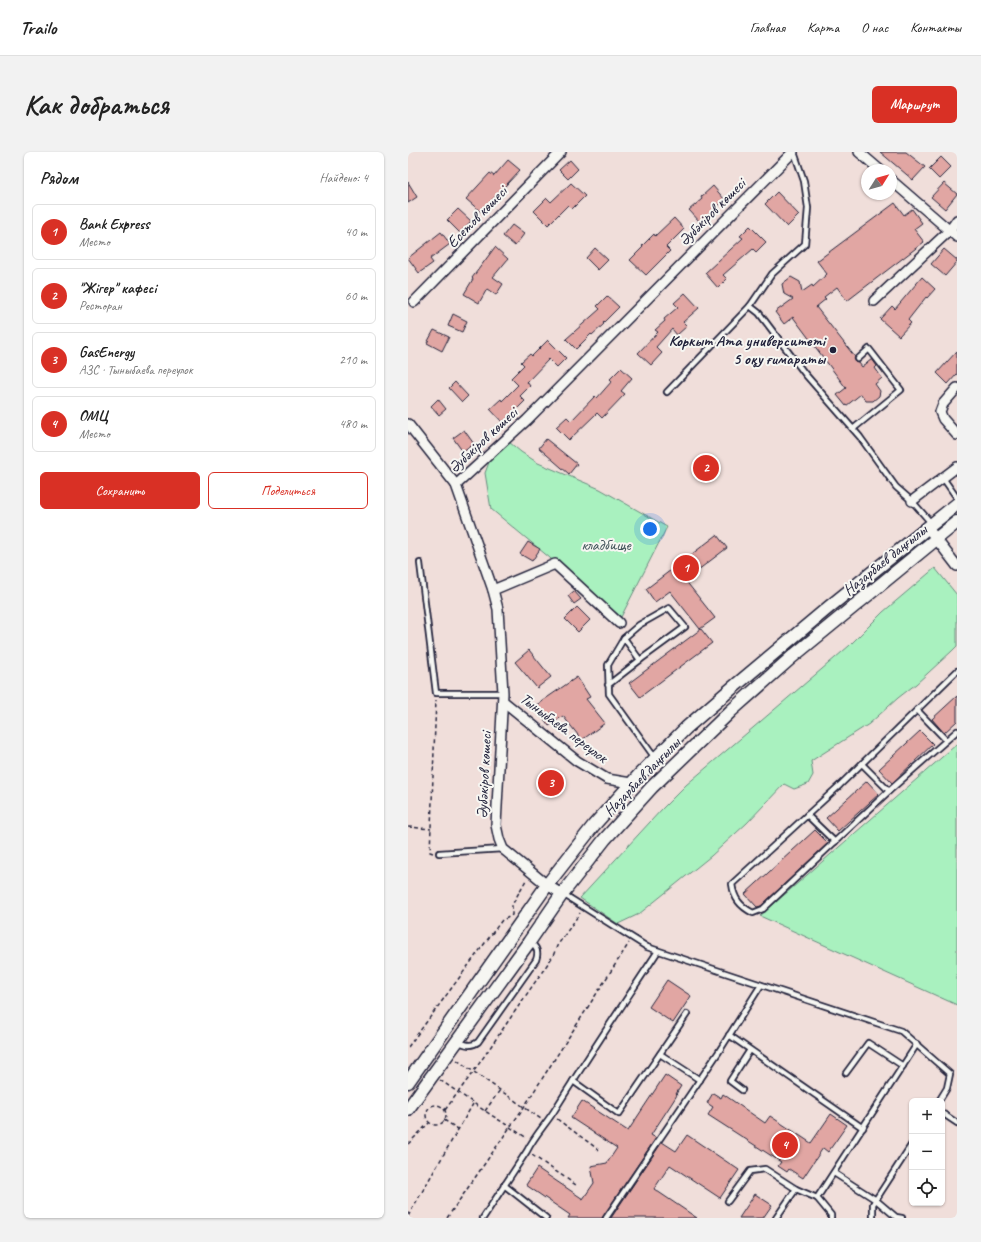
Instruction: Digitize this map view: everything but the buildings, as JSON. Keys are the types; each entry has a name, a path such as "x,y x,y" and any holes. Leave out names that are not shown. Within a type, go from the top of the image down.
{"main road":[{"name":"Назарбаев даңғылы","path":"408,1082 547,885 594,825 631,783 686,728 724,695 957,504"},
{"name":"Назарбаев даңғылы","path":"408,1109 562,894 605,839 652,787 731,711 792,657 957,522"}],"street":[{"name":"Есетов көшесі","path":"414,302 560,152"},
{"name":"Әубәкіров көшесі","path":"503,849 496,825 503,697 498,609 493,590 456,485 527,420 794,152"},
{"path":"859,152 873,164"},
{"path":"897,185 957,237"},
{"path":"874,301 950,230 957,220"},
{"path":"957,388 943,404 940,412 943,419 957,435"},
{"path":"408,424 456,485"},
{"path":"912,502 957,467"},
{"path":"930,525 937,538 957,566"},
{"path":"493,590 555,564 619,623"},
{"name":"Тыныбаева переулок","path":"503,697 577,760 607,779 631,783"},
{"path":"503,849 547,885 562,894"}],"lane":[{"path":"667,392 750,306 772,274 805,244 808,208 804,181 794,152"},
{"path":"750,306 759,313 805,374 852,428 896,487 912,502 930,525"},
{"path":"852,428 901,390 870,350 858,359"},
{"path":"943,478 957,498"},
{"path":"420,563 436,693 503,697"},
{"path":"608,685 685,627 669,608 639,625 624,638 608,664 608,685 609,694 656,758"},
{"path":"624,638 640,660"},
{"path":"957,671 862,764 732,884 733,894 744,908 753,912 763,909 957,731"},
{"path":"917,710 946,740"},
{"path":"862,764 890,791"},
{"path":"807,815 835,842"},
{"path":"439,853 503,849"},
{"path":"562,894 647,947 901,1031 950,1074 947,1088 941,1098"},
{"path":"457,1041 468,1046 474,1045 478,1042 536,960 538,955 537,950 534,945 529,942"},
{"path":"483,1218 532,1141 552,1116 573,1081 658,951"},
{"path":"606,1218 700,1080 761,985"},
{"path":"573,1081 619,1114 687,1014"},
{"path":"729,1035 863,1128"},
{"path":"846,1072 868,1043 903,1066"},
{"path":"817,1198 917,1044"},
{"path":"742,1090 730,1081 750,1050"},
{"path":"660,1054 700,1080"},
{"path":"945,1115 957,1123"},
{"path":"873,1218 873,1204 909,1149"},
{"path":"728,1201 750,1170 765,1169 796,1189 817,1198 831,1215 831,1218"},
{"path":"834,1172 876,1200 896,1217 902,1218"},
{"path":"504,1185 546,1218"},
{"path":"776,1218 796,1189"}],"path":[{"path":"436,693 430,852 439,853"},
{"path":"408,827 431,829"},
{"path":"408,1047 502,920 512,915 512,905 532,872"},
{"path":"445,1110 474,1071 553,956 557,946 584,907"},
{"path":"447,1218 524,1107 633,938"},
{"path":"453,1056 546,1123"},
{"path":"438,1078 473,1103 532,1141"},
{"path":"485,1111 500,1090"},
{"path":"408,1216 473,1103"},
{"path":"436,1105 445,1110 446,1117 444,1120 436,1125 430,1122 427,1113 430,1107 436,1105"},
{"path":"552,1116 600,1150"},
{"path":"444,1120 458,1129"},
{"path":"408,1144 430,1122"},
{"path":"527,1151 576,1186"}],"green space":[{"name":"кладбище","path":"509,442 538,463 600,489 667,527 621,617 491,509 485,473 491,457"},
{"path":"935,568 957,595 957,646 952,651 869,724 811,761 813,775 808,784 794,789 784,784 747,823 711,856 639,914 618,924 580,898 686,785 849,646 883,612"},
{"path":"957,744 957,1005 760,916"}],"place":[{"name":"Коркыт Ата университеті 5 оқу ғимараты","path":"833,350"},
{"name":"\"Жігер\" кафесі","path":"706,468"},
{"name":"Bank Express","path":"686,568"},
{"name":"GasEnergy","path":"551,783"},
{"name":"ОМЦ","path":"785,1145"}]}
